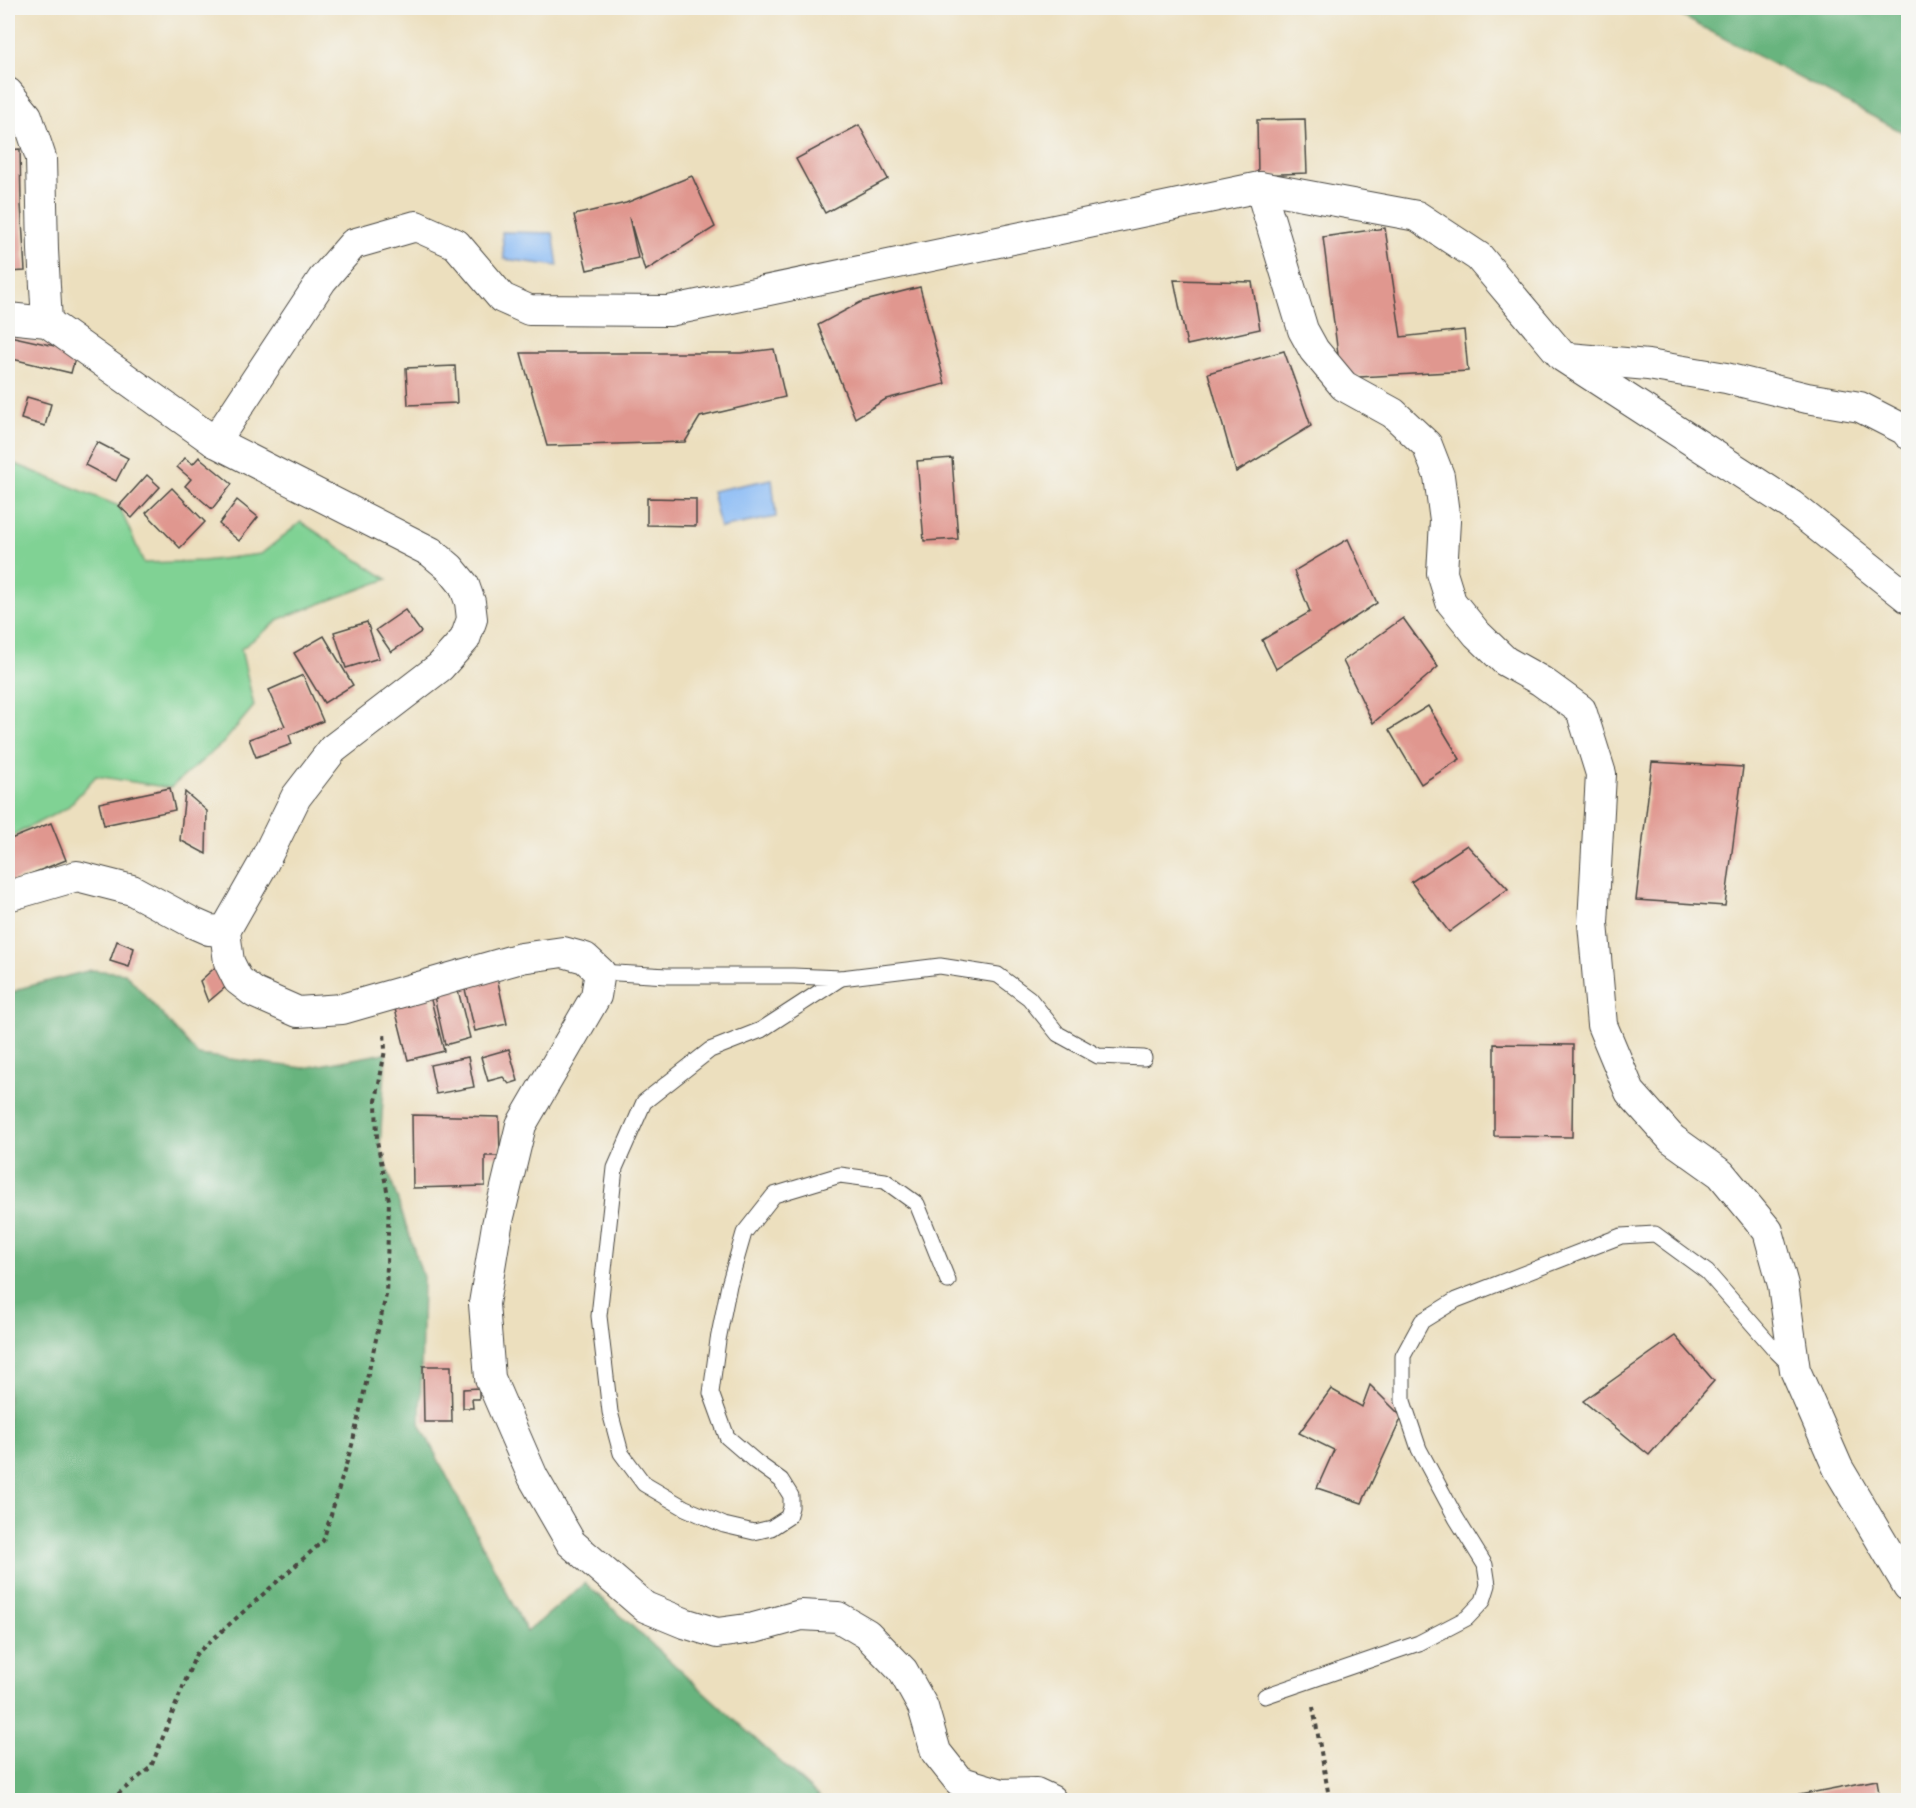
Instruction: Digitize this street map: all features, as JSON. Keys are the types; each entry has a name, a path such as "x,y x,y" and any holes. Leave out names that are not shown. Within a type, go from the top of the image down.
{"street":[{"path":"8,93 27,116 41,158 47,322"},
{"path":"215,442 321,280 353,244 416,226 456,244 502,298 529,310 669,311 1260,187 1417,216 1479,257 1563,357 1791,505 1908,598"},
{"path":"1260,187 1303,330 1314,350 1344,386 1392,413 1427,445 1439,476 1446,520 1442,573 1452,602 1477,634 1505,660 1541,681 1581,710 1601,774 1593,923 1602,1025 1630,1092 1672,1139 1721,1174 1768,1231 1783,1285 1795,1370 1838,1468 1908,1586"},
{"path":"8,318 47,322 215,442 431,552 450,568 464,585 470,602 472,619 465,639 440,668 333,749 296,797 262,866 225,932 229,962 238,980 255,993 298,1012 342,1009 521,958 563,952 585,958 600,972 596,996 521,1125 497,1225 484,1304 490,1378 533,1477 571,1544 645,1607 684,1623 717,1633 754,1628 801,1615 837,1617 867,1634 903,1671 922,1707 936,1752 959,1780 1002,1794 1036,1793 1051,1800"},
{"path":"1563,357 1659,367 1726,378 1807,398 1860,407 1905,430 1908,434"},
{"path":"8,896 77,876 132,890 193,923 209,930 225,932"}],"lane":[{"path":"600,972 667,976 841,978 940,966 998,975 1029,998 1058,1034 1098,1056 1144,1058"},
{"path":"841,978 761,1030 710,1050 644,1102 615,1168 599,1316 610,1412 621,1453 644,1484 685,1508 724,1525 754,1532 771,1528 788,1517 791,1496 781,1480 727,1437 711,1393 718,1340 729,1285 744,1233 774,1195 840,1175 885,1181 918,1204 948,1281"},
{"path":"1265,1696 1419,1643 1467,1618 1483,1601 1488,1585 1485,1565 1456,1518 1419,1449 1403,1401 1403,1356 1422,1321 1456,1300 1621,1236 1655,1234 1707,1272 1795,1370"}],"path":[{"path":"111,1800 151,1767 196,1654 323,1542 352,1445 386,1295 389,1200 377,1142 376,1101 385,1050 382,998"},
{"path":"1313,1703 1329,1797 1332,1800"}],"green space":[{"path":"1908,8 1908,135 1668,9"},
{"path":"8,461 119,506 144,563 203,561 261,554 301,522 387,579 282,618 241,649 254,706 223,743 170,788 96,776 67,808 8,838"},
{"path":"91,970 125,973 198,1055 304,1068 386,1053 380,1146 423,1277 420,1424 527,1632 585,1583 822,1800 8,1800 8,995 22,988"}],"water":[{"path":"502,232 553,233 558,266 504,259"},
{"path":"772,479 776,517 720,528 712,491"}],"building":[{"path":"1305,119 1307,173 1258,175 1257,120"},
{"path":"859,125 888,179 825,213 796,159"},
{"path":"20,149 25,271 8,272 8,150"},
{"path":"692,176 715,227 645,271 629,217 638,258 587,270 574,215 626,203"},
{"path":"1385,228 1401,337 1464,330 1468,371 1341,378 1323,237"},
{"path":"1174,280 1252,282 1260,329 1187,345"},
{"path":"920,287 945,384 886,399 855,418 818,325 861,302"},
{"path":"10,336 77,351 71,373 8,358"},
{"path":"774,349 785,397 700,417 685,442 547,446 521,353 741,353"},
{"path":"1284,351 1311,426 1236,472 1208,373"},
{"path":"455,366 457,403 408,405 406,368"},
{"path":"27,397 51,404 45,426 21,419"},
{"path":"97,442 128,458 116,481 85,465"},
{"path":"199,457 232,484 212,509 185,486 191,479 177,467 185,458 193,464"},
{"path":"952,458 958,539 924,541 917,461"},
{"path":"147,475 160,487 132,518 119,506"},
{"path":"172,488 205,522 180,548 146,513"},
{"path":"647,498 696,499 696,526 647,525"},
{"path":"237,500 258,517 239,541 219,524"},
{"path":"1348,539 1377,603 1276,669 1262,640 1310,612 1294,571"},
{"path":"405,610 421,632 391,652 376,630"},
{"path":"1403,618 1438,667 1373,723 1343,661"},
{"path":"367,622 379,658 346,668 334,632"},
{"path":"324,636 353,685 324,703 294,653"},
{"path":"303,675 323,721 289,735 292,744 256,757 249,739 285,726 269,690"},
{"path":"1428,706 1460,759 1421,784 1389,730"},
{"path":"1652,762 1743,767 1725,906 1636,900"},
{"path":"170,788 175,810 104,825 99,803"},
{"path":"185,792 207,811 206,854 180,840"},
{"path":"51,823 66,860 8,883 8,840"},
{"path":"1467,845 1508,889 1449,932 1411,882"},
{"path":"117,941 134,948 129,967 110,961"},
{"path":"220,963 235,979 208,1002 200,981"},
{"path":"496,973 507,1024 475,1031 463,981"},
{"path":"457,986 470,1038 445,1045 433,992"},
{"path":"429,992 444,1051 408,1060 393,1001"},
{"path":"1494,1044 1573,1045 1572,1137 1494,1136"},
{"path":"509,1049 518,1081 509,1084 503,1077 488,1081 481,1057"},
{"path":"468,1057 474,1087 436,1094 430,1065"},
{"path":"412,1115 499,1117 500,1156 485,1156 485,1186 413,1188"},
{"path":"1675,1336 1714,1381 1649,1455 1583,1401"},
{"path":"423,1366 451,1366 452,1422 424,1422"},
{"path":"1370,1385 1402,1417 1362,1503 1317,1488 1334,1450 1299,1433 1331,1389 1362,1407"},
{"path":"479,1388 479,1399 472,1399 473,1408 463,1408 463,1389"},
{"path":"1877,1780 1880,1800 1790,1800 1789,1797"}]}
